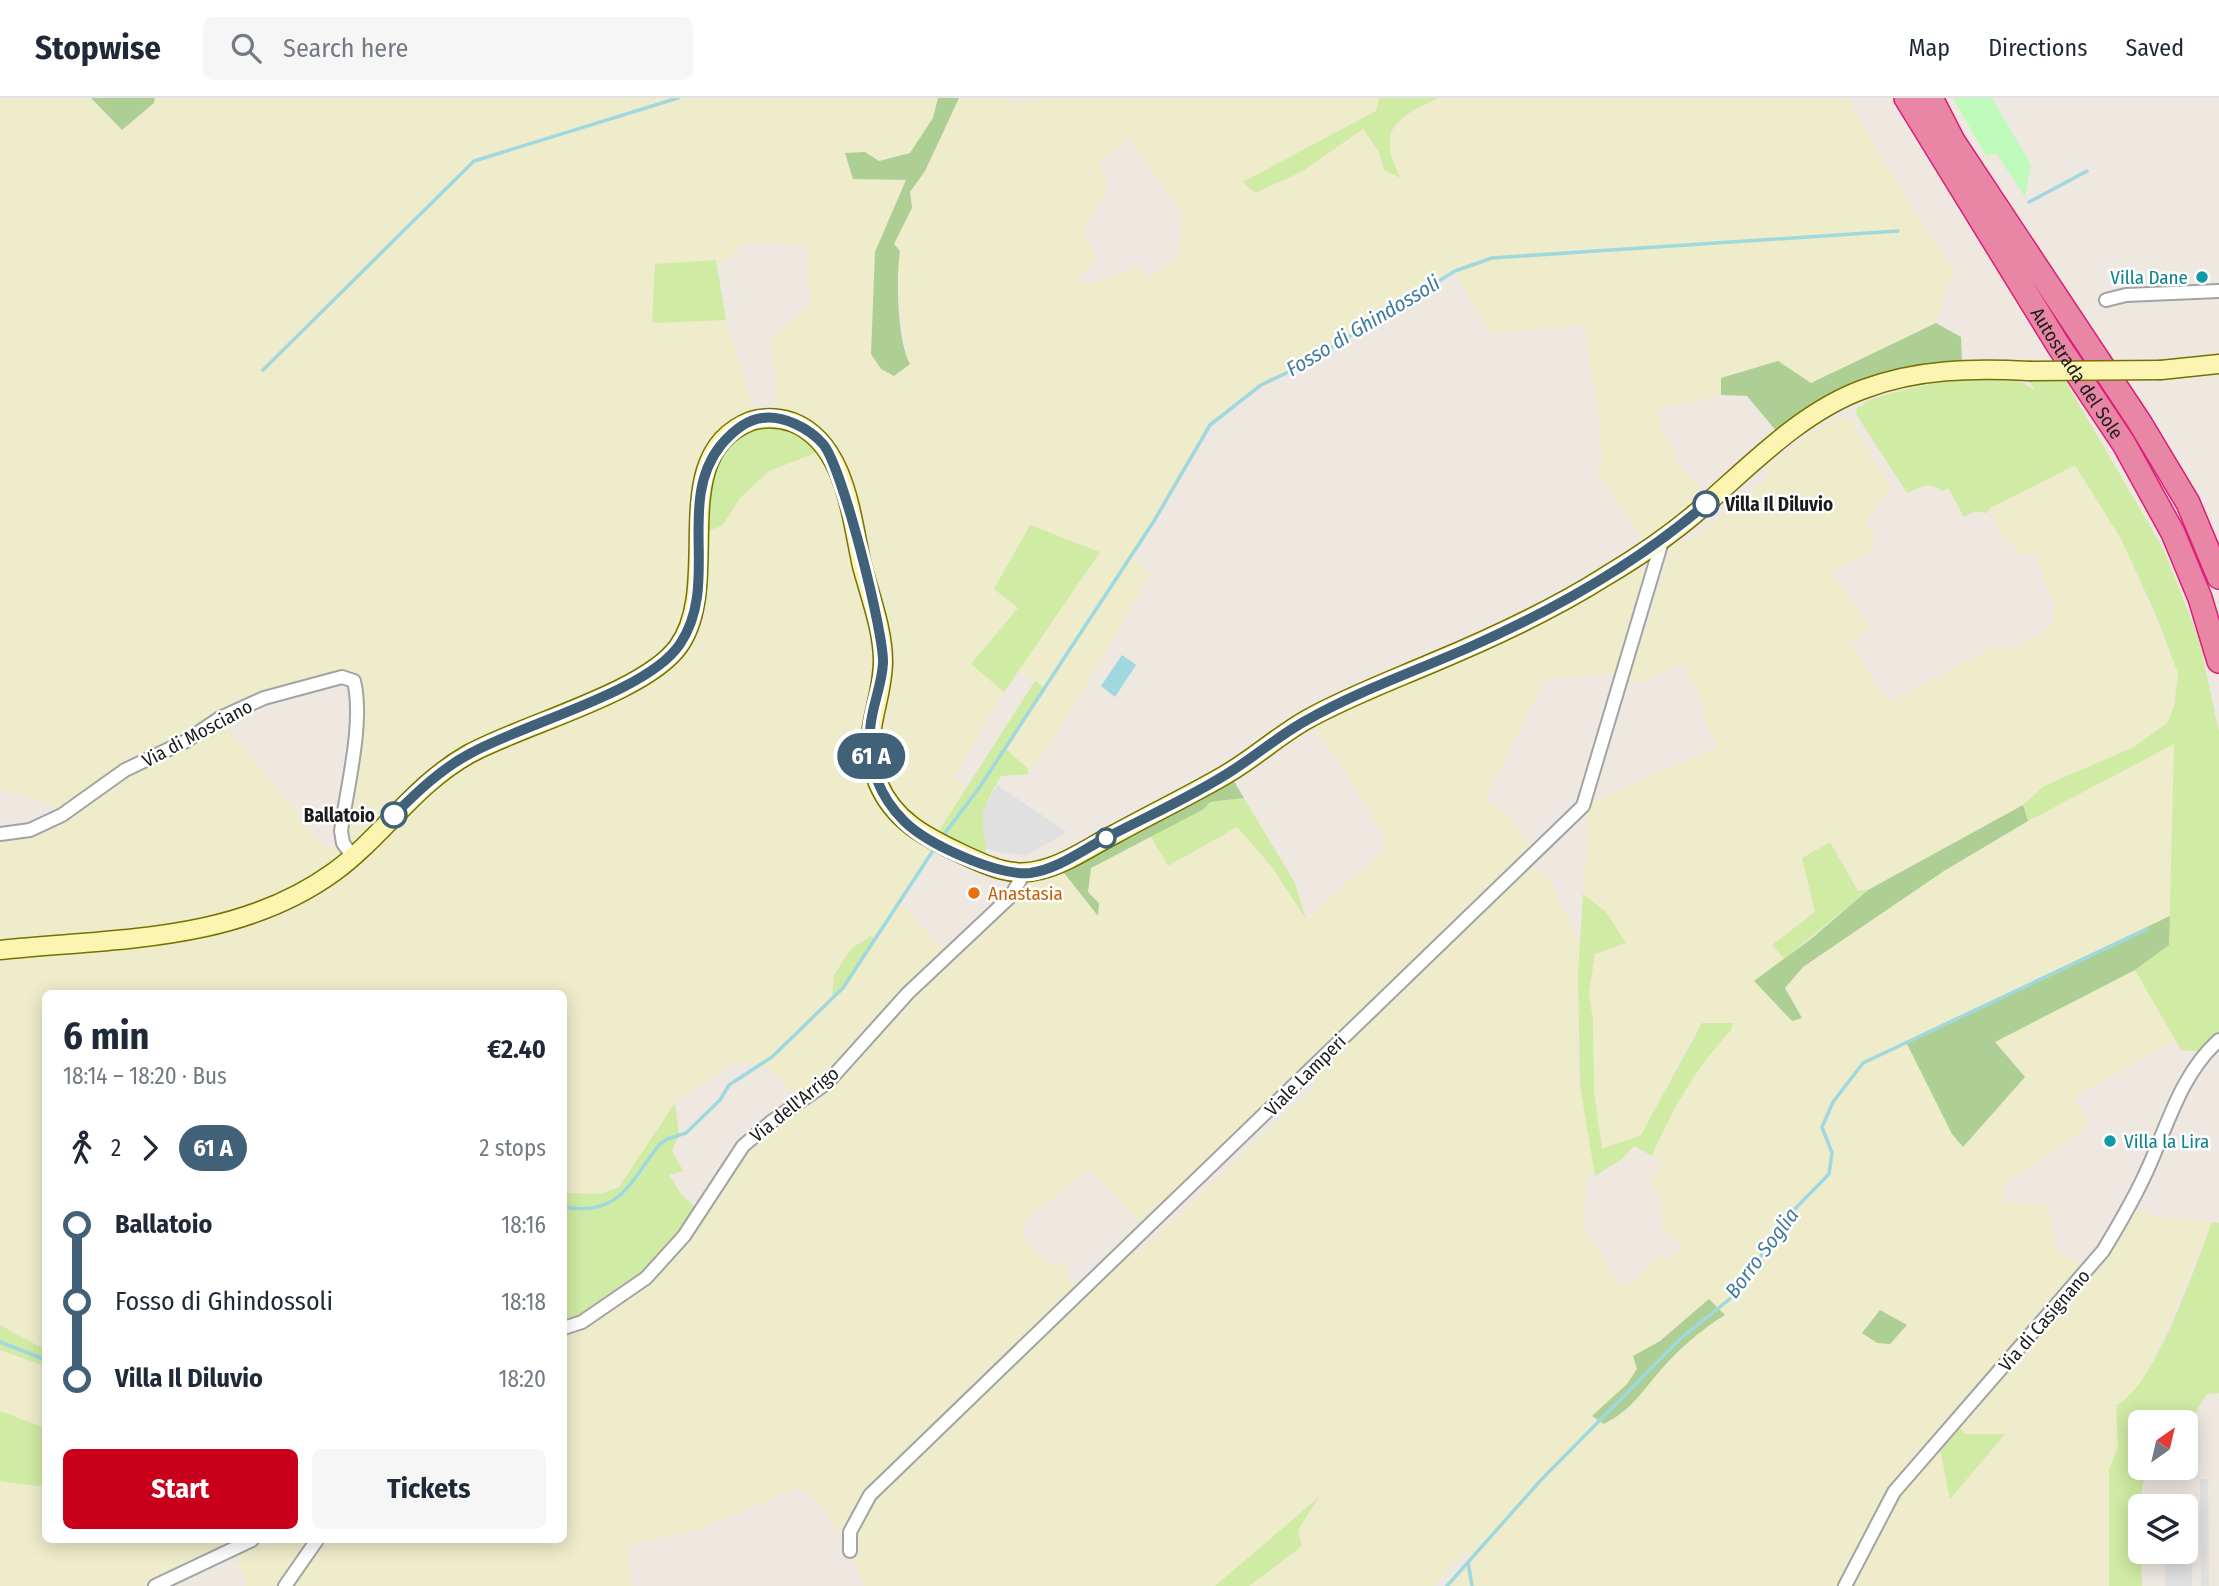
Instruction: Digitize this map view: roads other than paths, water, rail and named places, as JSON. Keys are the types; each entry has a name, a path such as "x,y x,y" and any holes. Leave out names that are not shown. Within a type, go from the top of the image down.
{"highway":[{"name":"Autostrada del Sole","path":"1906,98 2057,345 2124,444 2173,534 2200,598 2219,661"},
{"name":"Autostrada del Sole","path":"1931,98 1953,141 2140,422 2188,503 2219,578"}],"main road":[{"path":"0,950 197,931 239,921 302,893 353,856 425,784 450,765 497,740 645,676 680,645 695,608 699,583 700,494 704,472 729,436 744,424 762,418 793,423 807,431 823,444 842,480 883,661 870,729 872,766 887,801 902,819 940,844 989,866 1024,873 1066,860 1229,773 1308,719 1551,609 1663,538 1782,439 1825,407 1854,393 1904,378 1951,370 2161,370 2219,364"}],"street":[{"path":"2106,300 2126,295 2219,291"},
{"name":"Viale Lamperi","path":"850,1551 850,1532 870,1495 1583,806 1663,538"},
{"name":"Via di Mosciano","path":"0,834 30,830 62,815 125,770 186,741 220,718 264,698 342,677 354,681 357,694 341,831 342,843 353,856"},
{"name":"Via dell'Arrigo","path":"567,1327 582,1322 646,1279 684,1236 743,1146 771,1122 828,1082 908,993 1011,896 1024,873"},
{"name":"Via di Casignano","path":"1845,1586 1894,1492 2103,1251 2130,1207 2169,1114 2191,1074 2206,1052 2219,1040"},
{"path":"155,1586 246,1543"},
{"path":"285,1586 315,1543"}],"water":[{"path":"1122,655 1136,665 1115,697 1101,686"}],"waterway":[{"path":"263,370 474,161 678,98"},
{"name":"Fosso di Ghindossoli","path":"2029,202 2087,171"},
{"name":"Fosso di Ghindossoli","path":"942,837 979,788 1154,521 1210,425 1261,385 1303,365 1455,271 1492,258 1898,231"},
{"name":"Fosso di Ghindossoli","path":"567,1207 583,1209 611,1202 631,1184 659,1145 667,1139 686,1133 720,1100 729,1085 772,1057 843,988 936,846"},
{"name":"Borro Soglia","path":"1447,1586 1540,1481 1680,1339 1736,1294 1785,1219 1829,1174 1832,1153 1822,1127 1833,1102 1863,1063 2147,929"},
{"name":"Fosso di Ghindossoli","path":"0,1342 42,1358"},
{"path":"1468,1562 1472,1586"}],"place":[{"name":"Villa Dane","path":"2202,277"},
{"name":"Villa Il Diluvio","path":"1706,504"},
{"name":"Ballatoio","path":"394,815"},
{"name":"Anastasia","path":"974,893"},
{"name":"Villa la Lira","path":"2110,1141"}]}
